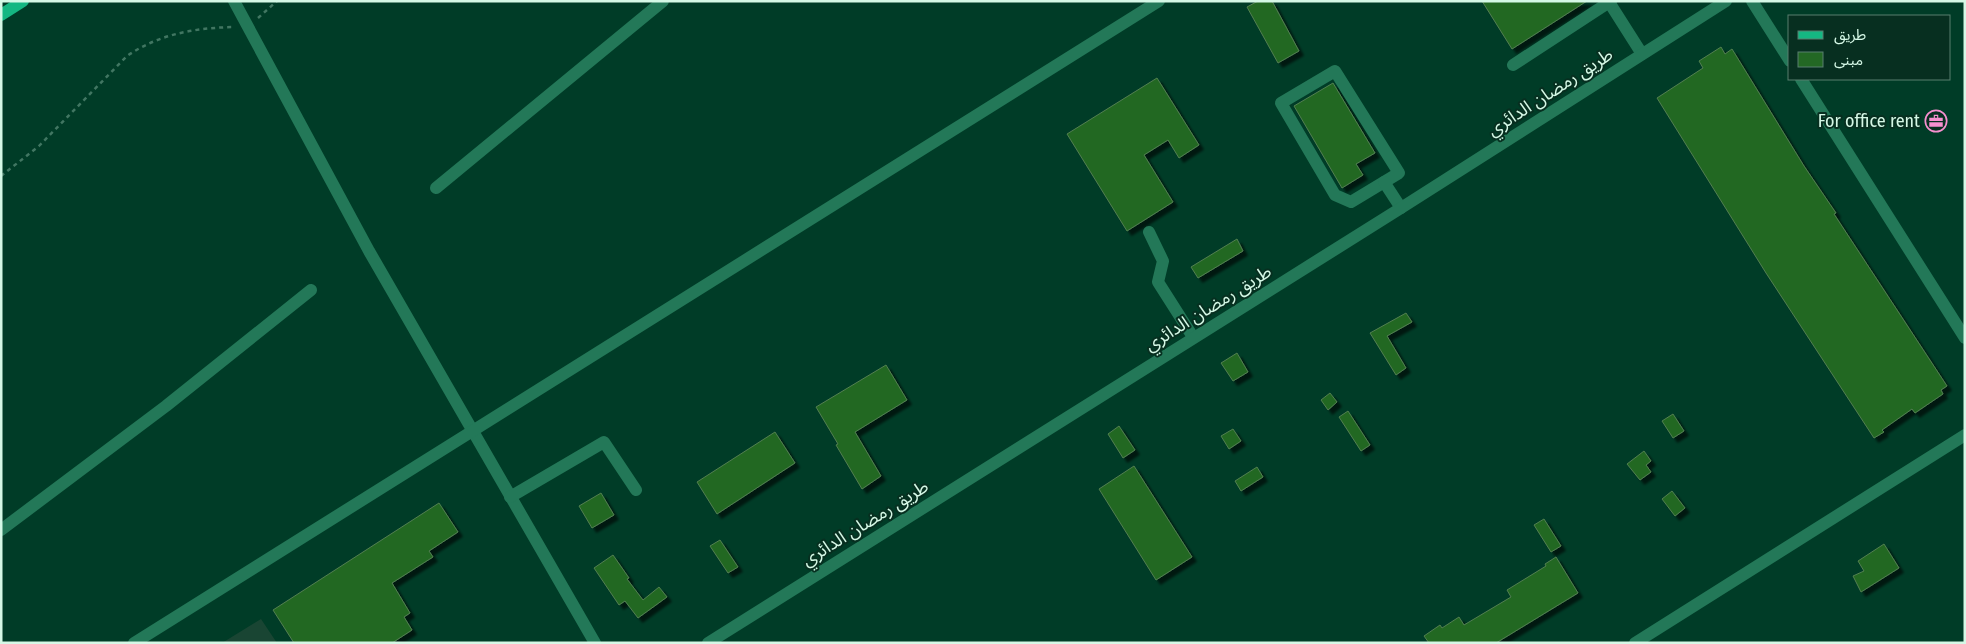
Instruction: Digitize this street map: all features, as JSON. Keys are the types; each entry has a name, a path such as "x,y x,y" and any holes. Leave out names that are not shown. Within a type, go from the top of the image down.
{"main road":[{"path":"1,15 22,1"}],"street":[{"path":"234,1 369,251 595,643"},
{"path":"436,188 663,1"},
{"path":"134,643 1159,1"},
{"name":"طريق رمضان الدائري","path":"708,643 1401,208 1726,1"},
{"path":"1752,1 1788,58"},
{"path":"1513,65 1610,2 1642,54"},
{"path":"1335,71 1399,173 1384,182 1351,202 1335,196 1281,104 1335,71"},
{"path":"1802,80 1965,338"},
{"path":"1384,182 1401,208"},
{"path":"1149,232 1163,261 1158,282 1193,337"},
{"path":"1,530 135,430 311,290"},
{"path":"1634,643 1965,435"},
{"path":"510,497 604,442 636,490"}],"path":[{"path":"1,176 39,146 127,56 142,46 180,32 248,26 277,1"}],"shaded area":[{"path":"261,619 277,643 222,643"}],"building":[{"path":"1258,1 1272,1 1299,51 1278,63 1247,7"},
{"path":"1482,1 1587,1 1512,49"},
{"path":"1721,47 1725,54 1732,49 1804,166 1836,213 1834,214 1947,386 1941,390 1943,394 1915,413 1912,409 1882,430 1884,432 1874,438 1766,273 1657,98 1703,68 1699,61"},
{"path":"1157,78 1199,145 1179,158 1168,140 1144,155 1173,202 1127,231 1067,134"},
{"path":"1333,83 1375,153 1356,164 1363,175 1342,188 1294,106"},
{"path":"1237,239 1243,251 1198,278 1191,267"},
{"path":"1406,313 1412,322 1387,336 1406,368 1396,375 1370,333"},
{"path":"1237,353 1248,372 1233,381 1221,363"},
{"path":"886,365 907,400 855,432 881,476 862,489 816,407"},
{"path":"1330,393 1337,402 1328,410 1321,400"},
{"path":"1348,411 1370,445 1361,451 1339,417"},
{"path":"1673,414 1684,431 1673,438 1662,421"},
{"path":"1119,426 1135,450 1123,458 1108,434"},
{"path":"1233,429 1241,441 1229,449 1221,436"},
{"path":"775,432 795,463 717,514 697,482"},
{"path":"1644,451 1651,461 1646,465 1651,472 1640,480 1627,464"},
{"path":"1134,466 1192,557 1156,580 1099,489"},
{"path":"1257,467 1263,477 1241,491 1235,481"},
{"path":"1672,491 1685,508 1675,516 1662,499"},
{"path":"601,493 614,515 592,528 579,506"},
{"path":"439,503 458,532 429,551 433,557 392,583 410,613 404,617 412,630 392,643 294,643 273,610"},
{"path":"1544,519 1561,546 1551,552 1534,525"},
{"path":"720,540 738,567 728,573 710,546"},
{"path":"1884,544 1899,568 1861,592 1853,576 1864,571 1858,561"},
{"path":"613,555 629,578 627,579 643,600 659,587 667,597 638,618 625,601 619,605 594,568"},
{"path":"1556,557 1578,593 1496,643 1429,643 1424,636 1440,625 1442,628 1459,617 1464,625 1511,597 1507,590 1546,566 1545,564"}],"place":[{"name":"For office rent","path":"1936,121"}]}
